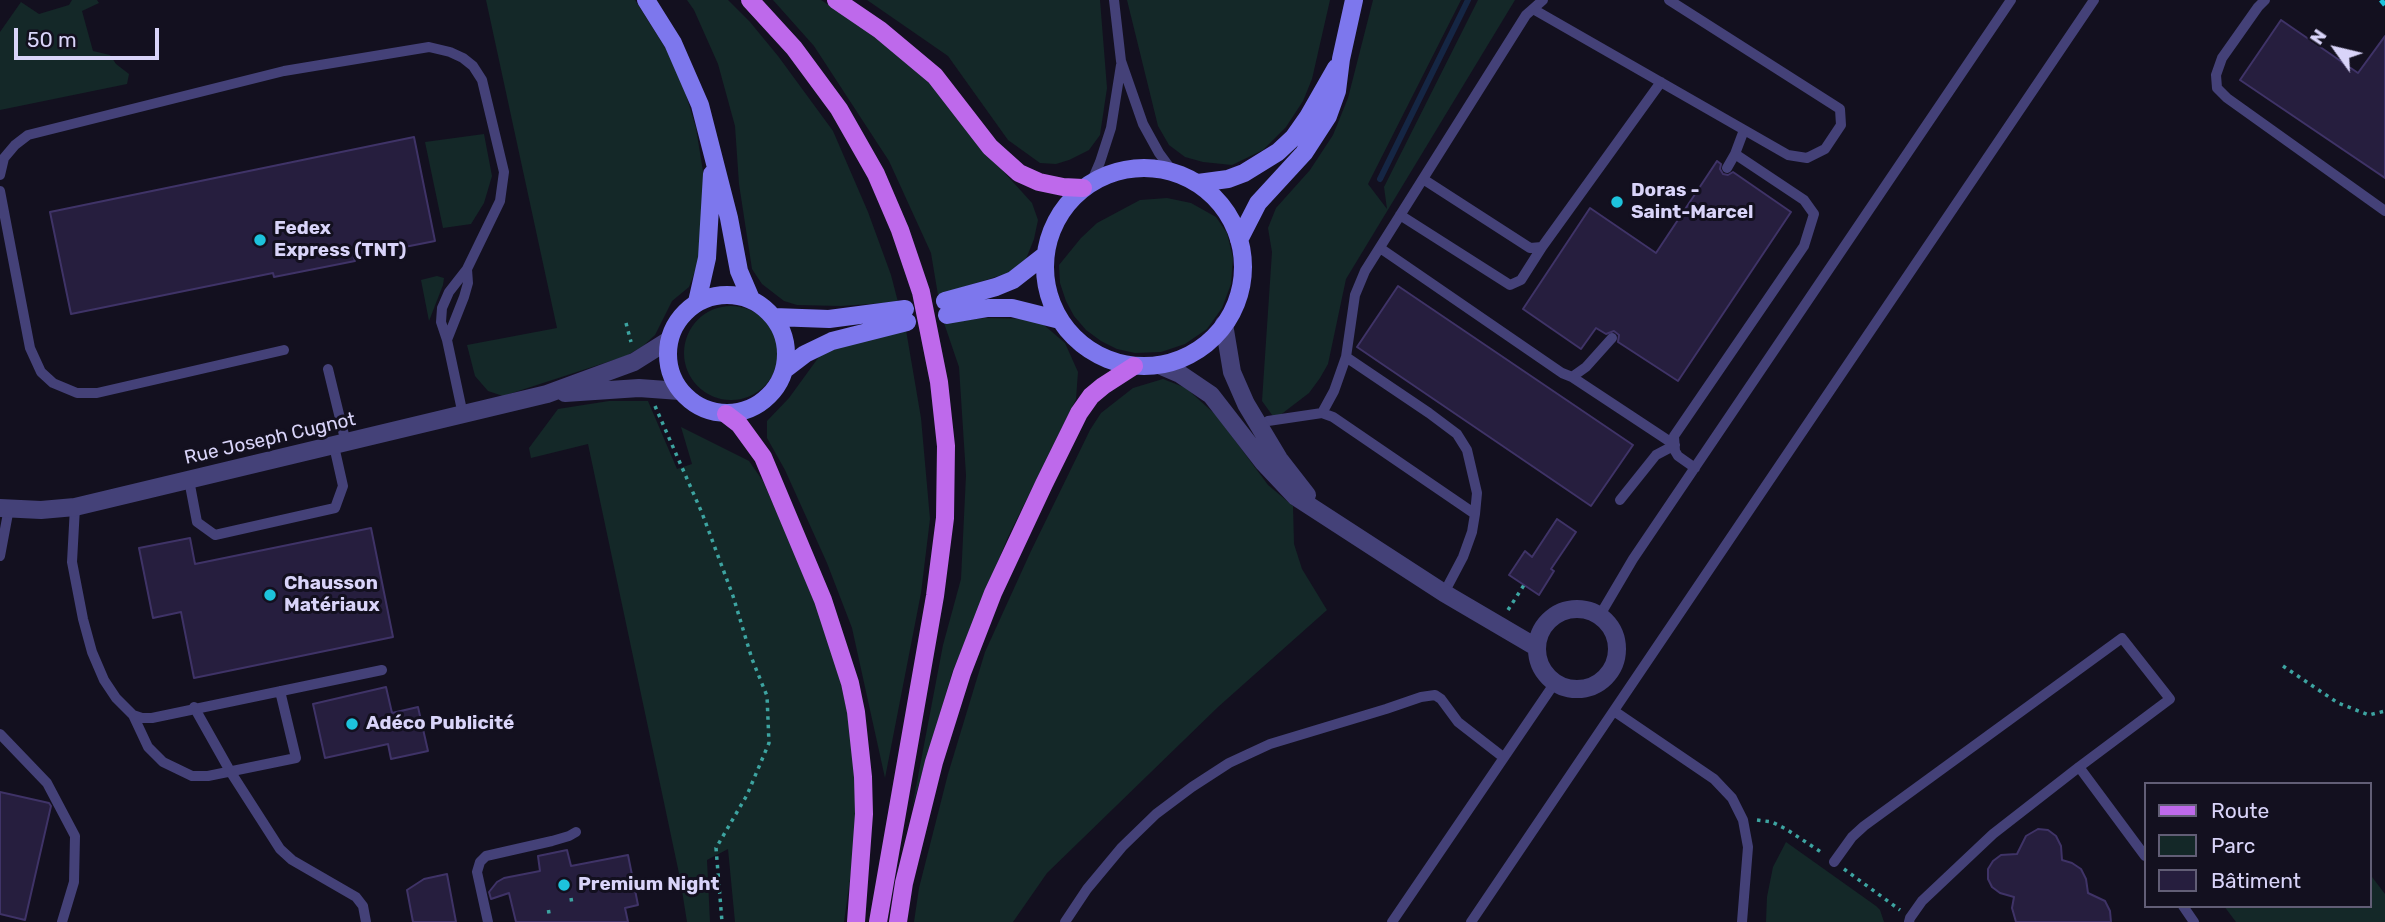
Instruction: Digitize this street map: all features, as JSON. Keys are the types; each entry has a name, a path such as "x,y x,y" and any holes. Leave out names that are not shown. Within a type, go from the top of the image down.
{"main road":[{"path":"646,0 673,43 700,105 729,218 739,271 751,299"},
{"path":"750,0 794,48 839,109 876,174 900,230 921,292 939,382 946,446 945,518 935,596 878,922"},
{"path":"836,0 880,30 926,68 950,94 990,147 1019,173 1039,182 1063,187 1087,186"},
{"path":"1239,240 1258,203 1304,153 1328,116 1338,91 1341,59 1354,0"},
{"path":"1198,183 1228,179 1244,173 1278,152 1294,137 1308,117 1341,59"},
{"path":"697,302 707,258 712,153"},
{"path":"1131,168 1173,172 1198,183 1212,194 1224,208 1239,240 1243,262 1235,305 1211,339 1178,360 1159,365 1134,366 1116,362 1084,346 1070,334 1060,320 1047,289 1045,255 1050,236 1069,202 1087,186 1110,173 1131,168"},
{"path":"1045,255 1013,279 946,308 1012,308 1060,320"},
{"path":"733,295 751,299 774,317 783,334 786,352 784,370 768,397 756,406 726,414 709,411 693,403 680,391 671,375 667,357 669,340 684,312 697,302 715,296 733,295"},
{"path":"774,317 829,319 906,316 832,341 805,354 784,370"},
{"path":"898,922 906,872 934,762 962,673 993,593 1079,413 1091,396 1134,366"},
{"path":"726,414 739,424 763,457 822,600 850,683 860,743 864,801 856,922"}],"street":[{"path":"1224,324 1232,372 1258,427 1320,512"},
{"name":"Rue Joseph Cugnot","path":"5,508 41,510 75,507 547,394 634,362 669,340"},
{"path":"1159,365 1180,374 1211,395 1279,481 1296,497 1444,593 1536,647"},
{"name":"Rue Joseph Cugnot","path":"547,394 639,388 680,391"},
{"path":"1580,608 1600,615 1614,631 1618,652 1611,672 1595,687 1574,691 1554,684 1540,667 1536,647 1543,626 1559,612 1580,608"}],"lane":[{"path":"1114,0 1121,61 1143,124 1173,172"},
{"path":"1322,413 1334,391 1346,357 1355,295 1365,271 1526,15 1543,0"},
{"path":"1533,9 1787,155 1807,158 1825,149 1841,125 1840,109 1669,0"},
{"path":"1600,615 1633,559 2011,0"},
{"path":"1471,922 2094,0"},
{"path":"2261,2 2222,58 2216,75 2217,88 2227,98 2385,211"},
{"path":"0,175 4,158 27,135 284,71 429,47 463,58 473,66 482,80 504,172 500,201 467,269 449,292 442,308 441,322 463,415"},
{"path":"1087,186 1100,162 1111,128 1121,61"},
{"path":"1400,215 1510,285 1521,280 1661,82"},
{"path":"1727,168 1744,130"},
{"path":"1695,467 1678,456 1674,436 1804,246 1814,214 1804,200 1735,154"},
{"path":"1423,179 1530,248 1542,247"},
{"path":"0,191 30,348 41,372 53,383 77,393 97,393 284,349"},
{"path":"1380,248 1562,373 1675,445"},
{"path":"447,340 468,283 467,269"},
{"path":"1572,377 1586,367 1612,338"},
{"path":"1346,357 1457,434 1467,450 1477,494 1475,514 1464,557 1444,593"},
{"path":"189,480 197,522 215,535 335,508 343,486 340,444 328,369"},
{"path":"1258,427 1268,421 1322,413 1333,417 1475,514"},
{"path":"1619,500 1656,455 1675,445"},
{"path":"75,507 72,562 92,652 104,680 116,698 133,715 148,747 163,762 192,776 208,776 296,758 280,691"},
{"path":"0,556 5,508"},
{"path":"1834,862 1852,837 1864,826 2122,638 2170,699 1993,834 1922,901 1909,922"},
{"path":"133,715 152,718 194,707 382,670"},
{"path":"1392,922 1554,684"},
{"path":"1065,922 1087,889 1122,847 1156,814 1229,764 1270,744 1435,695 1458,722 1503,757"},
{"path":"194,707 230,771 280,849 292,860 356,897 363,906 366,922"},
{"path":"1614,711 1714,779 1732,797 1743,820 1748,847 1742,922"},
{"path":"0,734 47,783 75,836 74,882 62,922"},
{"path":"2079,768 2144,855"},
{"path":"488,922 477,872 480,862 486,856 552,841 576,832"}],"path":[{"path":"639,388 640,396 652,401 659,412 702,513 767,696 769,743 747,795 716,848 722,922"},
{"path":"1498,624 1524,585"},
{"path":"2283,666 2338,704 2369,716 2385,711"},
{"path":"570,898 572,904"},
{"path":"547,912 553,911"}],"green space":[{"path":"72,0 97,0 99,3 82,11 93,51 110,55 116,64 129,74 127,84 0,110 0,32 21,2 39,14 69,5"},
{"path":"486,0 635,0 678,68 696,128 705,184 699,261 689,287 672,301 655,335 626,356 503,396 488,391 475,376 467,345 557,328"},
{"path":"687,0 728,0 778,56 833,131 868,212 898,302 841,306 797,305 784,301 762,284 752,269 739,184 735,126 718,64"},
{"path":"773,0 821,0 906,61 950,101 973,138 1032,203 1038,220 1026,259 1008,273 938,295 931,253 889,161 814,46"},
{"path":"867,0 1100,0 1107,88 1100,135 1089,150 1069,160 1056,164 1040,163 1008,140 948,56"},
{"path":"1127,0 1330,0 1312,79 1303,101 1286,127 1263,150 1232,165 1185,157 1169,145 1158,126"},
{"path":"1373,0 1461,0 1368,184 1387,209 1384,187 1478,0 1515,0 1346,279 1328,364 1320,378 1309,393 1275,419 1262,401 1272,252 1268,228 1276,208 1310,170 1333,135 1348,98"},
{"path":"484,134 492,176 484,203 471,224 443,228 425,142"},
{"path":"1167,198 1191,203 1216,217 1227,233 1233,258 1231,284 1222,308 1207,329 1185,344 1161,352 1135,353 1117,349 1086,330 1074,316 1060,283 1059,265 1097,223 1140,200"},
{"path":"437,276 444,278 443,285 429,321 421,280"},
{"path":"731,306 749,310 764,320 774,335 778,353 774,371 764,386 749,396 731,400 713,396 698,386 688,371 684,353 688,335 698,320 713,310"},
{"path":"985,318 1037,319 1065,343 1078,372 1076,399 1008,537 952,673 912,808 943,645 961,579 966,475 959,367 944,323"},
{"path":"906,330 921,418 930,519 921,593 885,778 852,628 827,563 785,470 767,438 767,421 789,398 821,354 847,344"},
{"path":"1163,379 1186,388 1217,416 1268,485 1293,506 1294,544 1302,569 1327,610 1218,707 1047,873 1013,922 914,922 919,888 948,774 985,652 1031,551 1090,430 1101,413 1133,388"},
{"path":"609,401 648,401 677,469 692,464 681,427 749,461 763,481 821,613 851,729 856,758 856,836 844,922 735,922 728,849 707,860 710,922 687,922 588,444 531,458 529,448 558,409"},
{"path":"1786,842 1876,906 1884,922 1766,922 1767,897 1773,867"},
{"path":"2371,876 2385,894 2385,922 2236,922 2226,908 2371,908"}],"building":[{"path":"2281,20 2358,73 2385,36 2385,178 2240,80"},
{"path":"414,137 435,241 354,257 355,261 274,277 273,273 71,314 50,212"},
{"path":"1717,161 1721,164 1723,174 1733,172 1791,212 1678,381 1618,342 1619,335 1614,331 1606,334 1596,328 1581,349 1523,309 1590,208 1656,253"},
{"path":"1398,286 1633,445 1591,506 1357,347"},
{"path":"1557,519 1576,532 1551,569 1554,571 1539,595 1509,575 1525,551 1532,557"},
{"path":"371,528 393,637 194,678 181,612 153,618 139,548 190,538 195,564"},
{"path":"386,687 392,713 418,707 428,751 391,759 388,744 325,758 313,704"},
{"path":"0,792 49,803 51,806 25,920 0,914"},
{"path":"2038,829 2048,830 2056,836 2061,846 2062,860 2081,869 2088,893 2105,901 2111,922 2016,922 2012,908 2014,897 2000,893 1992,887 1988,879 1988,869 2001,855 2017,854 2026,836"},
{"name":"Premium Night","path":"567,850 571,866 628,855 638,905 625,908 628,922 516,922 509,893 491,899 489,892 497,882 504,878 540,871 538,856"},
{"path":"447,874 456,922 413,922 407,890 424,879"}],"waterway":[{"path":"1380,179 1468,0"}],"railway":[{"path":"2381,0 2385,5"}],"place":[{"name":"Doras - Saint-Marcel","path":"1617,202"},
{"name":"Fedex Express (TNT)","path":"260,240"},
{"name":"Chausson Matériaux","path":"270,595"},
{"name":"Adéco Publicité","path":"352,724"},
{"name":"Premium Night","path":"564,885"}]}
